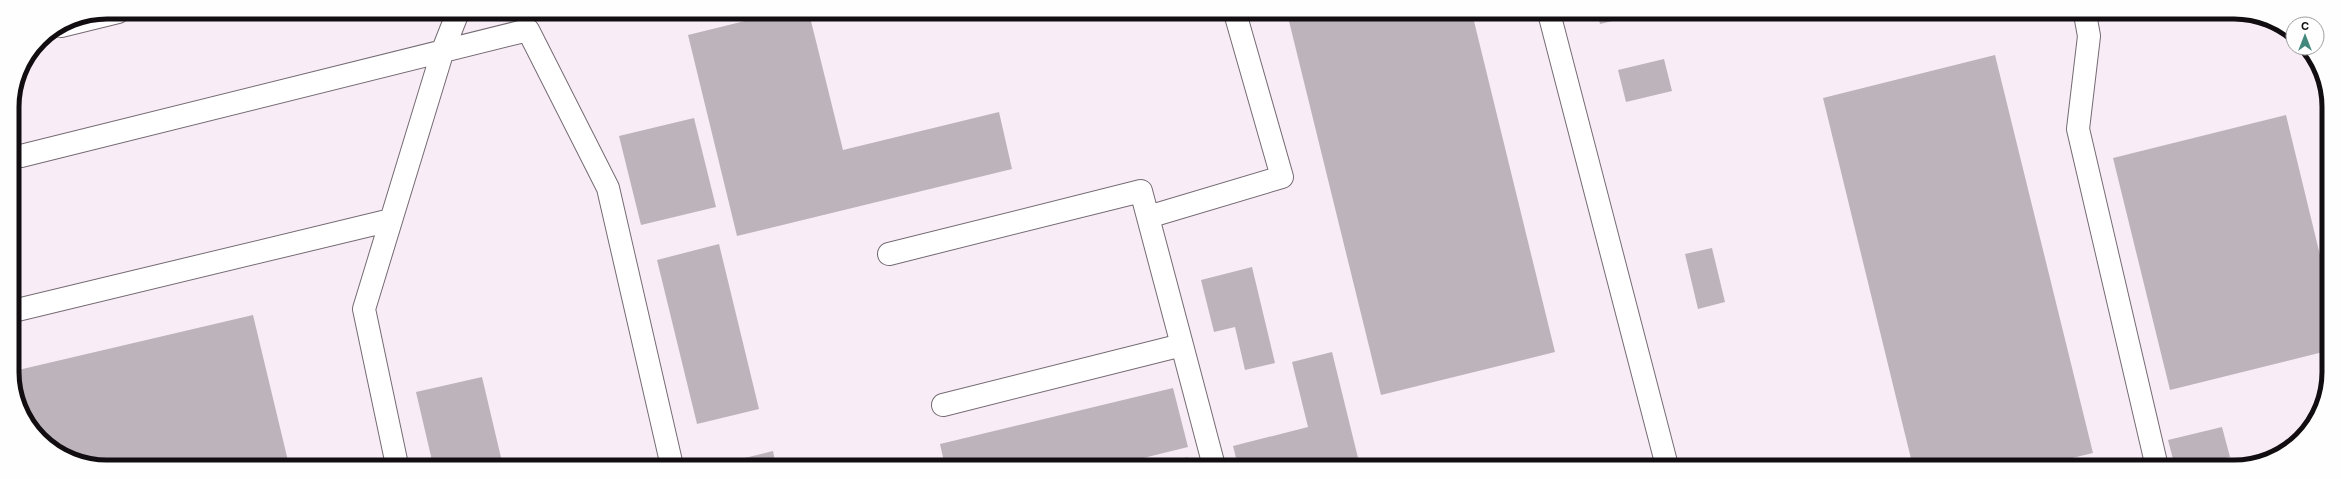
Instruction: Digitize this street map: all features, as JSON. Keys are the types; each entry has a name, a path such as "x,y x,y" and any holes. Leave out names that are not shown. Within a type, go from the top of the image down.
{"lane":[{"path":"396,460 364,309 443,50 455,19"},
{"path":"1148,217 1282,177 1237,19"},
{"path":"1551,19 1665,460"},
{"path":"2086,19 2090,36 2078,129 2155,460"},
{"path":"21,156 528,30 608,188 671,460"},
{"path":"889,254 1141,191 1212,460"},
{"path":"19,310 391,220"},
{"path":"943,405 1182,345"}],"building":[{"path":"810,19 843,150 999,112 1012,169 737,236 688,35 749,20"},
{"path":"1288,19 1473,19 1555,352 1381,395"},
{"path":"1599,19 1621,19 1600,24"},
{"path":"1995,55 2093,453 2064,460 1911,460 1823,98"},
{"path":"1664,59 1672,91 1626,102 1618,70"},
{"path":"2286,115 2322,263 2322,352 2170,390 2113,158"},
{"path":"694,118 716,207 641,225 619,136"},
{"path":"719,244 759,409 697,424 657,260"},
{"path":"1712,248 1725,302 1698,309 1685,254"},
{"path":"1252,267 1275,363 1245,370 1235,327 1214,332 1201,280"},
{"path":"253,315 288,460 101,460 79,455 58,445 37,425 24,400 19,378 19,370"},
{"path":"1332,352 1359,460 1236,460 1233,446 1308,427 1292,362"},
{"path":"482,377 502,460 432,460 416,392"},
{"path":"1173,388 1188,447 1135,460 944,460 940,444"},
{"path":"2222,427 2230,457 2218,460 2173,460 2168,440"},
{"path":"773,451 775,460 736,460"},
{"path":"1188,457 1189,460 1176,460"}]}
